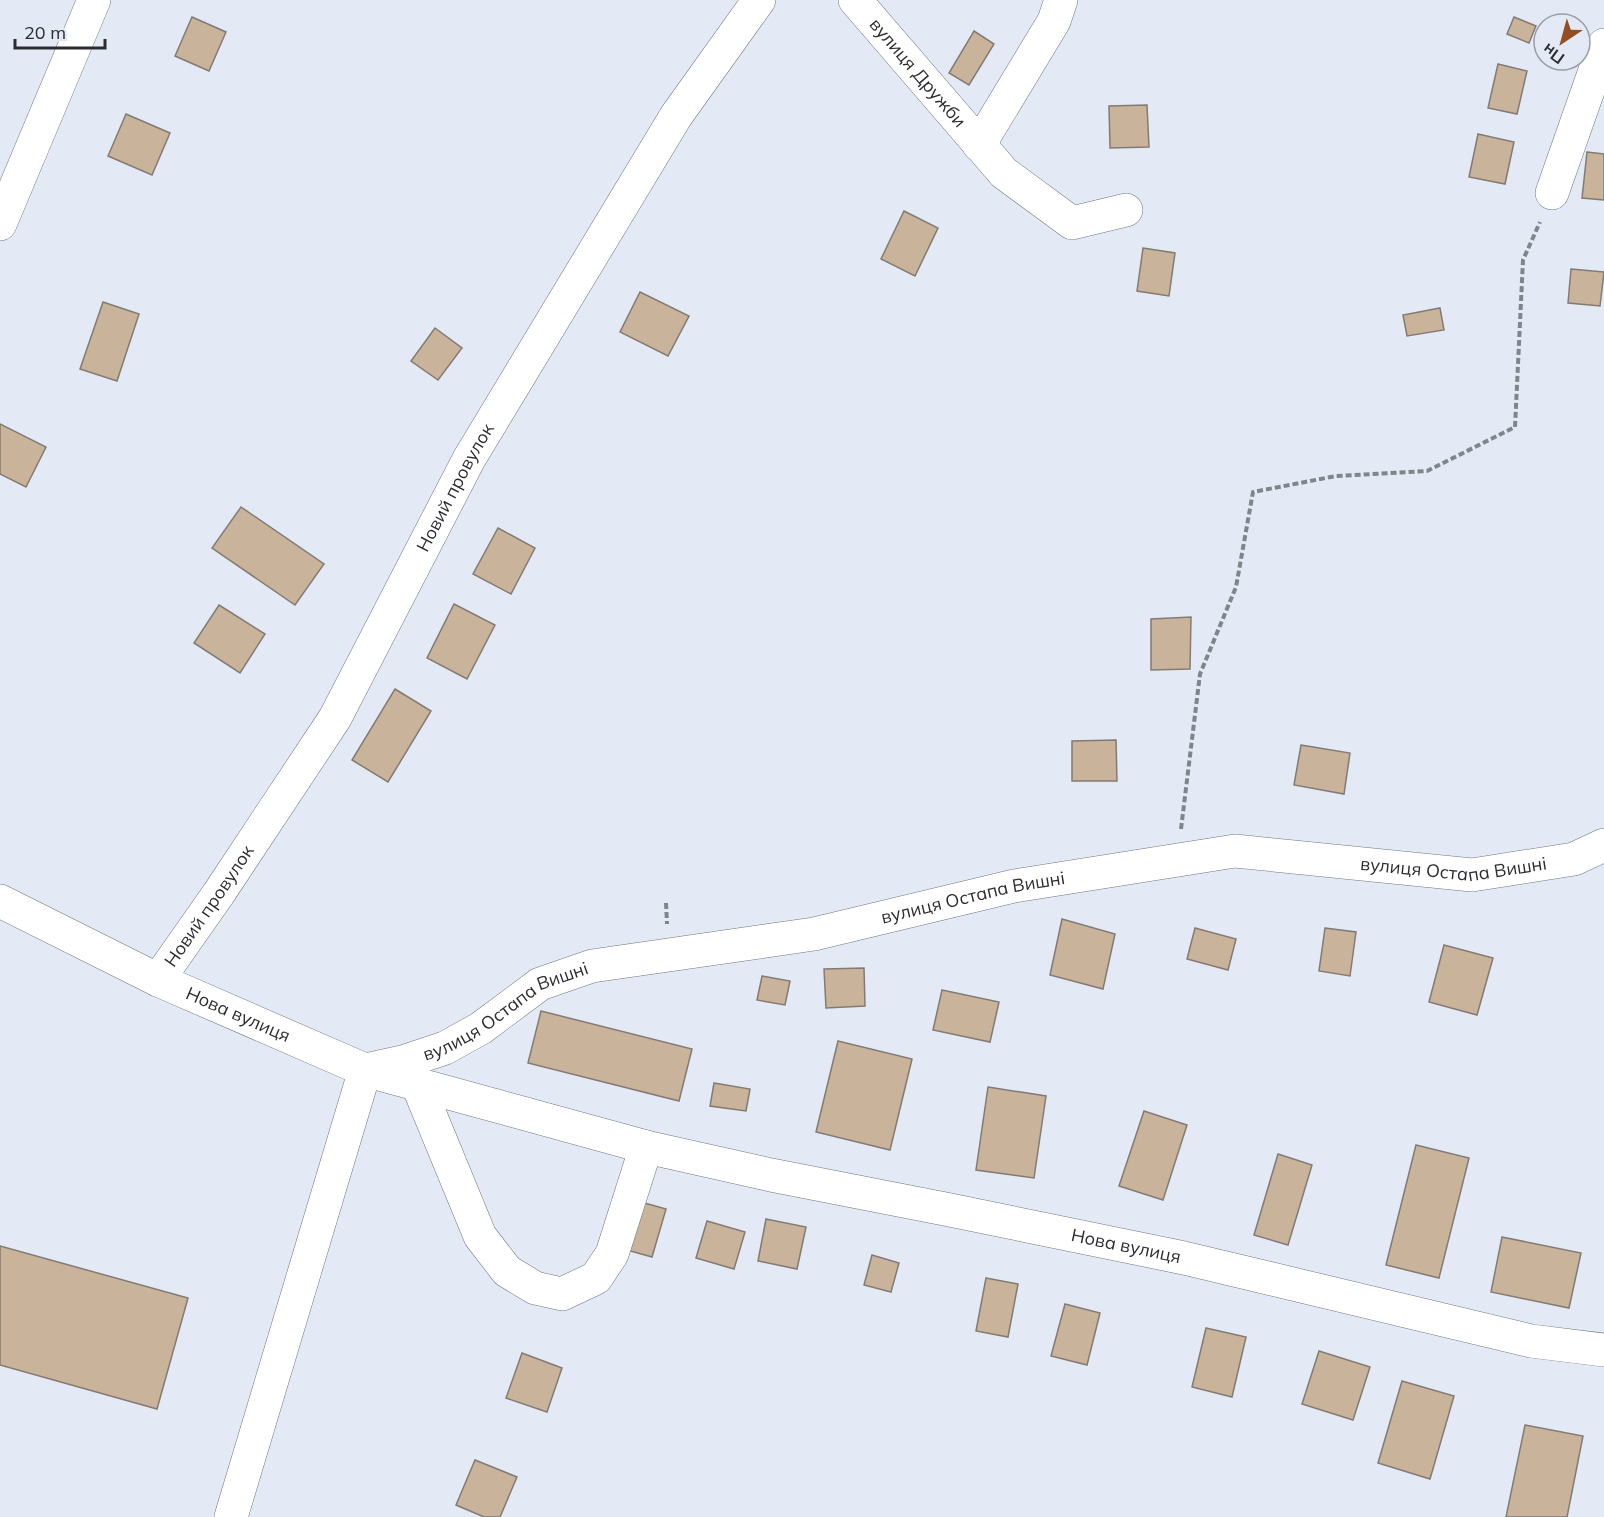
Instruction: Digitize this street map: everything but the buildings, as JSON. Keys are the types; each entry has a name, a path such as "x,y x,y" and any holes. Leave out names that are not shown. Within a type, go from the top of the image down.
{"street":[{"path":"0,224 94,0"},
{"name":"Новий провулок","path":"158,980 219,893 335,717 469,459 676,116 759,0"},
{"name":"вулиця Дружби","path":"855,0 1004,173 1072,223 1126,210"},
{"name":"вулиця Дружби","path":"979,145 1054,21 1061,0"},
{"path":"1552,193 1604,45"},
{"name":"вулиця Остапа Вишні","path":"365,1070 406,1061 445,1048 481,1028 540,984 592,966 814,934 1014,886 1235,851 1472,875 1574,859 1604,845"},
{"name":"Нова вулиця","path":"0,901 158,980 365,1070 646,1148 771,1176 1184,1258 1531,1341 1604,1350"},
{"path":"231,1517 365,1070"},
{"path":"417,1083 480,1236 507,1271 535,1288 562,1294 596,1278 612,1254 646,1148"}],"path":[{"path":"1177,860 1200,674 1236,587 1253,492 1336,476 1427,471 1515,426 1524,260 1552,193"}]}
